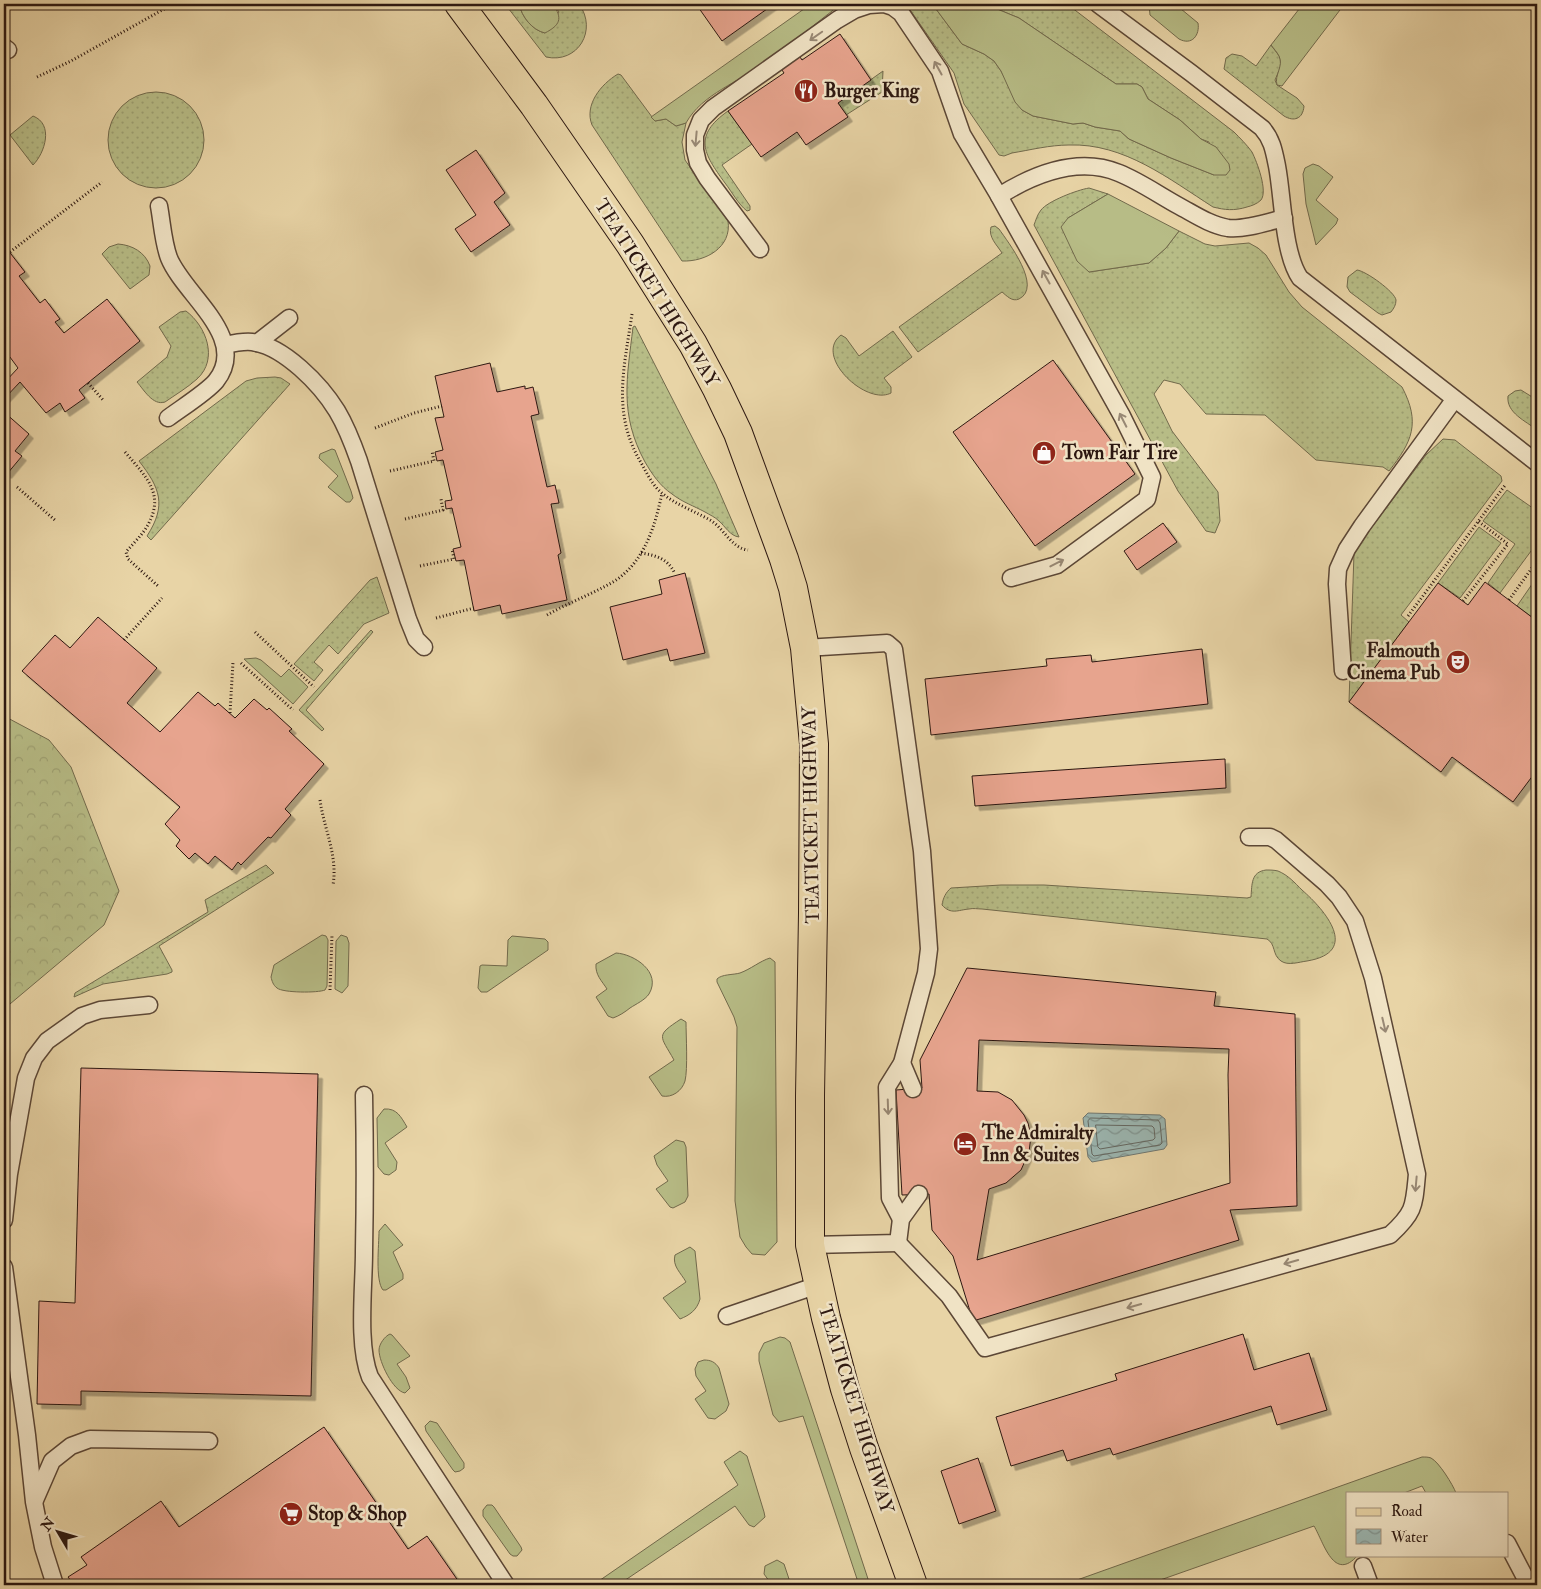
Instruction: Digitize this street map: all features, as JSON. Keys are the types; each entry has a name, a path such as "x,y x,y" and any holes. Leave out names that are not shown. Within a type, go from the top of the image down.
{"main road":[{"name":"TEATICKET HIGHWAY","path":"460,4 534,105 630,244 693,344 738,433 793,588 805,648 814,744 810,1245 826,1318 848,1398 913,1585"}],"lane":[{"path":"760,249 698,163 695,150 695,135 701,120 713,108 837,20 854,10 869,5 884,4 893,7 901,14 940,70 962,134 1000,196 1122,416 1152,477 1147,499 1057,565 1011,578"},
{"path":"1098,4 1191,72 1262,128 1268,135 1274,153 1292,262 1300,278 1537,463"},
{"path":"1000,196 1025,181 1052,171 1072,166 1095,166 1120,173 1200,217 1225,227 1237,228 1284,218"},
{"path":"159,206 169,257 215,324 225,345 225,360 222,372 214,383 168,418"},
{"path":"257,343 289,318"},
{"path":"225,345 243,342 257,343 281,353 320,388 337,412 352,441 359,461 408,619 416,639 424,647"},
{"path":"1342,671 1337,584 1338,569 1347,549 1362,526 1454,400"},
{"path":"805,648 887,643 894,649 922,850 930,949 926,973 902,1063 887,1087 890,1198 901,1219"},
{"path":"810,1245 898,1242 949,1296 986,1348 1390,1234 1405,1221 1414,1203 1417,1174 1373,978 1355,921 1339,897 1315,873 1276,840 1270,837 1248,837"},
{"path":"4,1220 9,1174 26,1078 34,1058 47,1041 82,1016 100,1010 150,1005"},
{"path":"902,1063 914,1089"},
{"path":"364,1095 363,1335 365,1364 370,1377 506,1585"},
{"path":"898,1242 901,1219 919,1194"},
{"path":"4,1267 28,1435 34,1502 43,1547 56,1585"},
{"path":"726,1316 818,1285"},
{"path":"34,1502 52,1461 71,1446 90,1439 208,1441"},
{"path":"1508,1545 1529,1585"},
{"path":"1362,1566 1370,1585"}],"path":[{"path":"37,77 71,61 173,4"},
{"path":"10,252 102,182"},
{"path":"632,314 622,397 628,438 639,461 652,482 662,493 714,522 736,546 748,550"},
{"path":"88,383 104,401"},
{"path":"374,428 414,413 442,406"},
{"path":"390,471 434,461 432,451"},
{"path":"125,452 148,480 154,495 154,508 150,520 144,532 126,552 126,556 158,586"},
{"path":"1408,616 1506,484"},
{"path":"17,487 56,522"},
{"path":"547,614 614,581 630,567 642,553 654,527 662,493"},
{"path":"405,519 443,510 441,499"},
{"path":"1463,601 1508,544 1478,522"},
{"path":"419,567 454,559 452,549"},
{"path":"642,553 662,559 670,564 674,572"},
{"path":"1509,600 1537,561"},
{"path":"124,640 162,598"},
{"path":"436,618 474,608"},
{"path":"255,632 314,687"},
{"path":"230,713 233,662"},
{"path":"241,663 293,710"},
{"path":"320,800 323,820 334,857 335,872 333,885"},
{"path":"330,990 332,936"}],"green space":[{"path":"505,4 519,4 522,14 528,22 536,29 545,33 559,12 553,4 579,4 586,24 582,43 576,50 567,55 557,58 546,57"},
{"path":"519,4 553,4 559,18 557,24 545,33 536,29 522,14"},
{"path":"811,4 841,4 765,63 711,96 701,104 686,123 676,126 666,119 655,121 651,117"},
{"path":"906,4 936,4 936,9 962,44 994,61 1022,110 1033,116 1073,124 1083,123 1120,131 1129,139 1214,175 1209,142 1201,139 1180,120 1148,99 1142,87 1137,84 1116,84 1019,18 985,4 1067,4 1234,132 1246,144 1252,152 1263,183 1263,196 1261,200 1258,203 1238,209 1213,207 1163,175 1127,156 1089,146 1055,146 1004,156 999,155 964,104 954,73"},
{"path":"936,4 985,4 1019,18 1116,84 1137,84 1142,87 1148,99 1180,120 1201,139 1216,147 1229,164 1230,170 1226,175 1214,175 1129,139 1120,131 1083,123 1073,124 1033,116 1022,110 1015,102 1001,71 994,61 962,44 936,9"},
{"path":"1149,4 1175,4 1198,23 1198,32 1191,40 1184,41 1179,39 1150,15"},
{"path":"1303,4 1341,4 1343,6 1282,86 1277,85 1280,60 1271,45"},
{"path":"1271,45 1280,57 1281,66 1275,80 1277,85 1297,98 1304,106 1302,114 1294,119 1284,116 1224,69 1226,58 1232,54 1242,56 1256,66"},
{"path":"883,71 882,92 846,115 838,103"},
{"path":"618,74 621,75 655,121 666,119 676,126 686,123 682,142 685,160 728,221 726,238 722,245 708,256 691,261 682,261 592,125 590,110 592,103 600,89"},
{"path":"156,92 175,95 190,106 201,121 204,140 201,159 190,174 175,185 156,188 137,185 122,174 111,159 108,140 111,121 122,106 137,95"},
{"path":"728,111 752,144 722,165 750,206 750,210 747,211 711,163 705,145 710,129"},
{"path":"33,116 44,125 45,139 41,153 33,165 10,135"},
{"path":"1313,164 1319,166 1333,177 1316,200 1338,219 1336,224 1316,245 1306,204 1303,174 1305,168"},
{"path":"1089,188 1108,194 1068,218 1089,272 1149,263 1166,248 1179,231 1205,244 1215,246 1249,243 1266,255 1289,292 1302,307 1402,387 1411,411 1411,432 1403,451 1389,471 1383,467 1316,460 1265,415 1206,414 1180,384 1164,380 1154,394 1172,431 1218,492 1220,521 1215,533 1206,531 1178,491 1034,225 1040,212 1050,203 1070,193"},
{"path":"1108,194 1179,231 1166,248 1149,263 1089,272 1077,261 1061,227 1068,218"},
{"path":"995,226 1016,254 1026,275 1027,285 1025,293 1019,299 1014,300 1002,292 918,352 899,327 1002,253 990,231 991,227"},
{"path":"118,244 137,250 145,257 150,266 149,275 130,289 102,254 109,247"},
{"path":"1357,270 1380,282 1391,292 1396,303 1391,312 1382,315 1350,292 1347,287 1348,277"},
{"path":"186,311 193,317 204,334 207,343 207,362 204,371 197,379 165,402 157,402 137,382 167,357 171,346 159,327 180,312"},
{"path":"635,326 716,484 739,537 730,533 714,517 668,491 650,471 645,462 631,428 628,412 627,379 633,327"},
{"path":"893,331 912,357 884,378 891,387 891,393 881,395 869,392 857,386 846,377 833,355 834,344 841,335 846,338 859,356"},
{"path":"275,377 281,378 290,384 151,540 147,536 157,515 158,497 152,480 139,461 246,381"},
{"path":"1521,390 1537,400 1537,430 1513,412 1508,402 1508,396 1515,391"},
{"path":"1443,439 1455,440 1501,476 1502,481 1401,615 1409,622 1349,702 1354,553 1426,455"},
{"path":"332,449 335,450 351,491 353,498 350,502 346,502 328,487 338,476 319,458 320,454"},
{"path":"1507,490 1537,511 1537,543 1500,593 1488,583 1515,544 1483,521"},
{"path":"1479,527 1501,543 1460,598 1438,583"},
{"path":"377,577 389,613 364,624 338,654 329,645 314,662 323,670 314,681 294,664 370,580"},
{"path":"1537,577 1537,621 1517,606"},
{"path":"371,630 373,632 306,710 324,729 322,731 299,710"},
{"path":"256,658 281,677 289,669 308,687 293,704 244,659"},
{"path":"4,716 49,740 71,767 119,891 104,925 4,1009"},
{"path":"266,865 274,873 159,946 172,972 103,984 74,997 75,993 208,912 205,900"},
{"path":"1266,870 1278,871 1288,877 1311,898 1328,919 1335,940 1332,949 1323,956 1307,961 1287,963 1278,959 1272,944 1267,939 982,909 952,911 942,905 945,895 951,888 1001,885 1044,885 1247,898 1251,897 1253,879 1257,873"},
{"path":"322,935 326,936 328,940 327,986 325,990 293,992 280,990 276,987 271,977 274,965"},
{"path":"341,935 347,937 349,943 348,986 342,993 335,989 336,941"},
{"path":"512,936 545,939 548,942 548,950 487,992 481,992 478,988 480,966 507,966 508,940"},
{"path":"616,953 631,957 644,966 652,978 652,986 645,998 613,1018 608,1016 596,997 607,989 598,975 596,964"},
{"path":"770,958 775,962 777,1242 765,1255 752,1254 740,1237 735,1201 737,1027 717,979 725,975 740,973"},
{"path":"681,1019 686,1022 687,1060 685,1081 682,1088 676,1093 662,1096 649,1077 674,1060 662,1036 667,1029"},
{"path":"384,1109 395,1112 401,1117 407,1127 385,1143 397,1162 396,1170 389,1175 384,1174 378,1167 377,1118"},
{"path":"676,1140 684,1142 686,1147 688,1196 685,1202 673,1208 670,1207 656,1189 668,1181 657,1165 654,1156"},
{"path":"385,1224 403,1245 393,1252 403,1274 403,1279 383,1290 379,1279 378,1253 379,1231"},
{"path":"690,1247 695,1251 700,1299 693,1312 680,1319 663,1298 686,1282 674,1259 675,1255"},
{"path":"390,1334 410,1356 397,1364 406,1377 410,1388 405,1393 400,1391 392,1382 384,1368 380,1355 379,1348 381,1343"},
{"path":"780,1337 790,1342 870,1585 859,1585 803,1416 779,1422 773,1415 759,1361 759,1353 764,1343"},
{"path":"704,1360 713,1362 719,1368 729,1404 726,1411 715,1419 708,1418 695,1399 706,1391 696,1376 695,1369 698,1362"},
{"path":"430,1421 437,1423 464,1463 464,1468 460,1471 455,1472 453,1470 426,1431 425,1426"},
{"path":"740,1451 747,1456 765,1517 754,1527 749,1525 735,1506 618,1585 593,1585 738,1485 724,1462"},
{"path":"1422,1457 1431,1458 1438,1464 1456,1492 1425,1492 1422,1486 1407,1492 1346,1492 1346,1556 1357,1556 1350,1562 1342,1565 1336,1563 1331,1557 1314,1526 1146,1585 1063,1585"},
{"path":"487,1505 494,1507 521,1547 522,1550 517,1556 510,1554 483,1516 483,1510"},
{"path":"777,1560 784,1564 791,1585 772,1585 764,1574 765,1566"}],"water":[{"path":"1088,1113 1160,1115 1165,1119 1167,1145 1164,1149 1092,1162 1088,1157 1083,1118"}],"building":[{"path":"696,4 774,4 722,41"},
{"name":"Burger King","path":"840,34 871,80 838,103 848,117 806,145 797,132 761,157 728,111 784,73 780,67 798,54 802,60"},
{"path":"476,150 505,193 494,202 510,225 471,252 455,229 476,215 446,170"},
{"path":"4,245 25,272 19,276 40,303 45,299 60,319 55,322 64,333 107,299 140,341 79,390 85,398 65,412 60,403 46,413 20,382 4,399 4,383 18,368 4,349"},
{"name":"Town Fair Tire","path":"1053,360 1135,474 1035,546 953,432"},
{"path":"490,363 497,392 525,386 525,389 533,387 539,414 531,416 547,487 555,485 559,503 551,504 561,553 558,555 567,600 502,614 500,605 474,611 464,560 456,561 453,549 461,547 452,508 446,509 445,501 452,500 443,460 437,461 435,452 443,450 435,418 444,417 435,376"},
{"path":"4,412 29,434 15,451 22,456 7,474 4,472"},
{"path":"1163,523 1177,542 1137,570 1124,551"},
{"path":"685,573 705,653 670,661 667,649 623,660 610,607 662,594 659,580"},
{"name":"Falmouth Cinema Pub","path":"1485,582 1537,621 1537,770 1513,802 1452,757 1441,772 1349,702 1438,583 1468,605"},
{"path":"98,617 157,668 127,703 160,732 198,692 215,706 218,703 235,718 254,699 267,710 269,708 292,729 289,731 324,764 285,809 291,815 271,838 268,837 241,865 238,862 232,870 215,856 208,864 195,853 189,859 176,846 180,840 165,824 180,807 22,671 55,635 70,648"},
{"path":"1202,649 1208,704 931,735 925,679 1047,666 1046,659 1091,655 1092,662"},
{"path":"1225,759 1226,788 975,806 972,776"},
{"name":"The Admiralty Inn & Suites","path":"967,968 1216,992 1214,1006 1295,1014 1297,1206 1230,1210 1239,1240 973,1321 953,1256 932,1230 929,1194 902,1195 896,1090 922,1088 920,1060","holes":["979,1040 1229,1049 1230,1183 977,1260 989,1189 1006,1183 1021,1170 1029,1152 1031,1136 1024,1115 1012,1100 998,1092 977,1091"]},
{"path":"81,1068 318,1074 311,1396 81,1391 81,1405 37,1404 39,1301 75,1303"},
{"path":"1243,1334 1254,1370 1309,1353 1327,1410 1277,1425 1271,1406 1113,1455 1110,1448 1067,1461 1063,1450 1011,1466 996,1417 1117,1380 1115,1374"},
{"name":"Stop & Shop","path":"324,1427 408,1549 427,1536 461,1585 74,1585 68,1577 87,1565 81,1557 161,1501 179,1527"},
{"path":"978,1458 996,1511 959,1524 941,1471"}],"place":[{"name":"Burger King","path":"806,91"},
{"name":"Town Fair Tire","path":"1044,453"},
{"name":"Falmouth Cinema Pub","path":"1458,662"},
{"name":"The Admiralty Inn & Suites","path":"965,1144"},
{"name":"Stop & Shop","path":"291,1514"}]}
